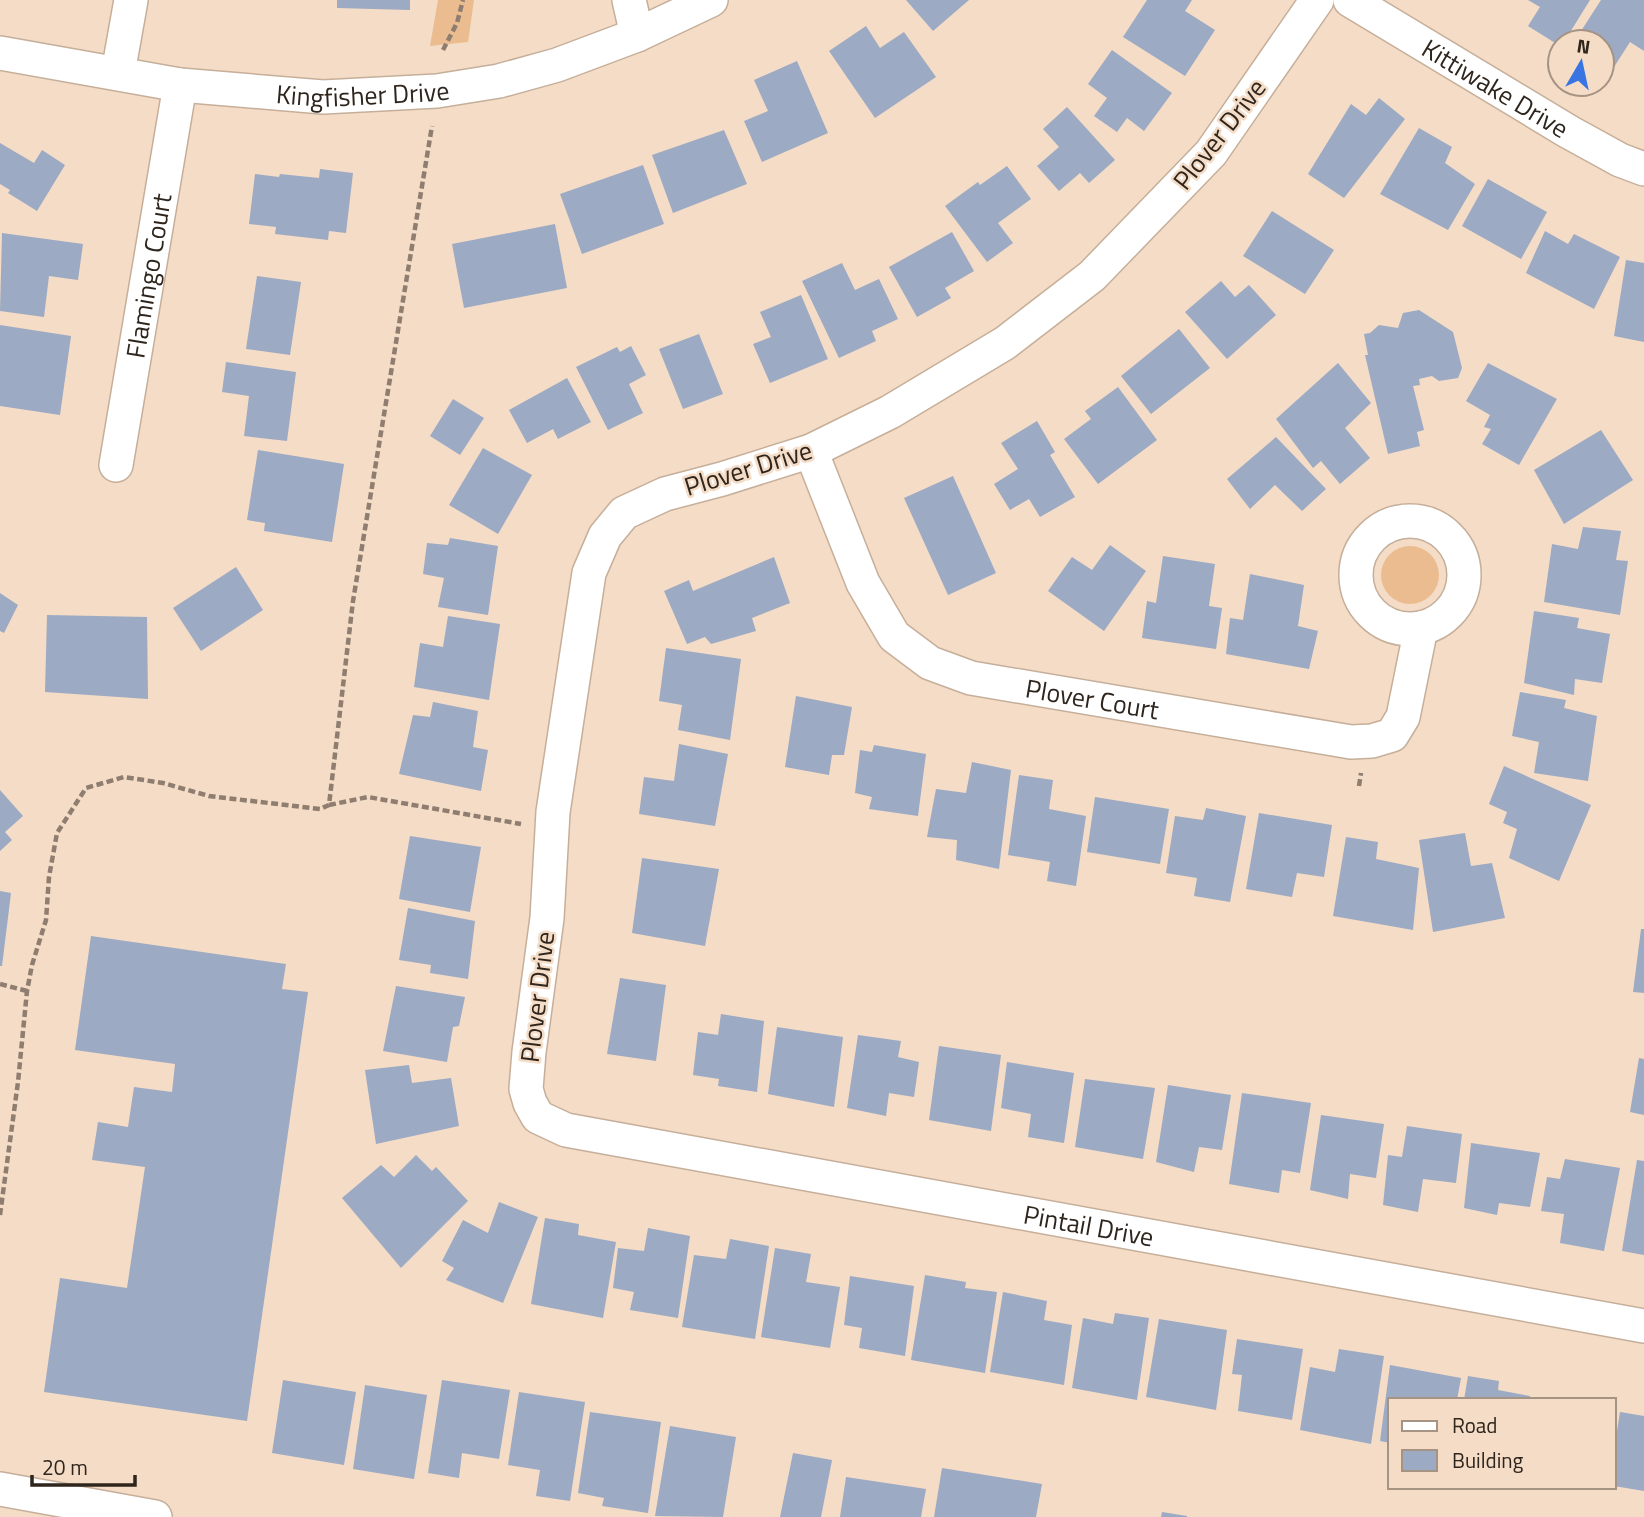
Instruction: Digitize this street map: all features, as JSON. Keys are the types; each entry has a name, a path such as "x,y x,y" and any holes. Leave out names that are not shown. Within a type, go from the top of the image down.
{"street":[{"path":"118,73 131,0"},
{"path":"629,0 637,35"},
{"name":"Kingfisher Drive","path":"0,53 180,85 323,97 437,91 499,81 557,65 637,35 711,0"},
{"name":"Plover Drive","path":"538,1117 526,1089 547,918 553,812 589,573 605,536 624,513 665,494 811,451 890,412 1005,343 1092,276 1211,153 1317,0"},
{"name":"Kittiwake Drive","path":"1350,0 1569,132 1620,160 1644,169"},
{"name":"Flamingo Court","path":"117,465 180,85"},
{"name":"Plover Court","path":"811,451 863,583 894,636 930,663 971,678 1351,742 1372,741 1392,735 1403,717 1421,628"},
{"name":"Pintail Drive","path":"538,1117 566,1130 1644,1326"},
{"path":"5,1499 156,1517"}],"path":[{"path":"443,50 457,23 463,0"},
{"path":"329,805 352,601 432,126"},
{"path":"0,1215 27,991 46,920 48,877 57,833 86,788 124,777 163,783 209,796 320,808 368,797 524,824"},
{"path":"0,984 27,991"}],"shaded area":[{"path":"438,0 474,0 468,42 430,46"},
{"path":"1404,546 1416,546 1431,554 1439,569 1439,581 1431,596 1416,604 1404,604 1389,596 1381,581 1381,569 1389,554"}],"building":[{"path":"337,0 410,0 410,10 337,8"},
{"path":"906,0 969,0 933,31"},
{"path":"1147,0 1192,0 1185,11 1215,30 1185,76 1123,37"},
{"path":"1528,0 1590,0 1573,28 1546,28 1546,37 1528,26 1540,7"},
{"path":"1601,0 1644,0 1644,51 1630,42 1616,64 1616,28 1583,28"},
{"path":"866,26 880,48 904,32 936,77 875,118 829,51"},
{"path":"1112,50 1172,93 1144,131 1127,118 1117,132 1094,116 1107,98 1088,84"},
{"path":"797,61 828,133 762,162 744,121 768,111 754,80"},
{"path":"1379,98 1405,119 1344,198 1308,174 1351,104 1366,115"},
{"path":"1067,107 1115,160 1089,183 1080,173 1059,191 1037,166 1059,147 1043,129"},
{"path":"1419,128 1452,147 1445,163 1475,184 1448,230 1380,194"},
{"path":"724,130 747,184 673,213 652,155"},
{"path":"0,143 34,163 42,150 65,165 37,211 8,193 10,190 0,184"},
{"path":"643,165 664,224 582,254 560,194"},
{"path":"1007,166 1031,199 998,223 1013,243 987,262 945,206 978,182 980,185"},
{"path":"320,169 353,173 346,233 329,231 328,240 275,234 276,227 249,224 255,174 319,178"},
{"path":"1488,179 1547,212 1521,259 1462,226"},
{"path":"1272,211 1334,250 1305,294 1243,256"},
{"path":"555,224 567,288 464,308 452,244"},
{"path":"1545,231 1568,244 1574,234 1620,257 1594,309 1526,273"},
{"path":"952,232 974,271 945,288 951,298 917,317 889,267"},
{"path":"2,233 83,244 78,280 49,276 44,317 0,311"},
{"path":"1626,260 1644,263 1644,342 1614,336"},
{"path":"842,263 855,290 879,279 898,319 872,331 876,341 839,358 802,281"},
{"path":"257,276 301,282 290,355 246,349"},
{"path":"1221,281 1235,297 1249,285 1276,315 1227,359 1185,312"},
{"path":"801,295 828,359 770,383 753,344 771,337 760,312"},
{"path":"1419,310 1453,332 1462,368 1458,378 1439,381 1432,376 1419,379 1420,385 1413,386 1424,430 1417,432 1420,446 1388,454 1365,355 1368,355 1364,334 1370,333 1379,325 1398,328 1403,313"},
{"path":"0,325 71,336 60,415 0,406"},
{"path":"1179,329 1210,368 1151,414 1121,376"},
{"path":"699,334 723,394 683,409 659,349"},
{"path":"631,346 646,375 629,384 643,413 608,430 576,367 617,347 620,352"},
{"path":"226,362 296,372 287,441 244,436 249,396 222,392"},
{"path":"1338,363 1371,403 1345,428 1370,458 1340,484 1321,461 1313,468 1276,419"},
{"path":"1488,363 1557,399 1519,465 1482,444 1491,429 1484,427 1490,415 1466,401"},
{"path":"567,378 591,422 558,439 553,429 527,443 509,410"},
{"path":"1118,387 1157,440 1098,484 1064,439 1091,419 1085,411"},
{"path":"453,399 484,418 460,455 430,436"},
{"path":"1037,421 1055,452 1050,455 1075,497 1040,517 1029,499 1010,510 994,484 1018,469 1001,443"},
{"path":"1601,430 1633,480 1564,524 1534,470"},
{"path":"1276,437 1326,489 1302,511 1275,485 1250,509 1227,479"},
{"path":"483,448 532,475 498,534 449,505"},
{"path":"258,450 344,464 332,542 264,531 265,523 247,520"},
{"path":"953,476 996,573 948,595 904,498"},
{"path":"1583,527 1621,531 1616,560 1628,561 1620,615 1544,602 1552,544 1578,549"},
{"path":"450,538 498,546 488,615 438,607 444,578 423,574 427,543 448,545"},
{"path":"1110,545 1146,571 1104,631 1048,591 1072,557 1092,570"},
{"path":"1163,556 1215,564 1209,606 1222,608 1216,649 1142,638 1147,601 1156,603"},
{"path":"774,557 790,603 752,618 756,631 711,644 705,637 687,644 664,591 689,580 693,591"},
{"path":"236,567 263,610 201,651 173,608"},
{"path":"1250,574 1304,585 1298,626 1318,631 1309,669 1226,654 1230,618 1243,620"},
{"path":"0,593 18,605 4,633 0,631"},
{"path":"1534,611 1579,618 1577,628 1610,634 1602,683 1575,679 1574,695 1524,683"},
{"path":"47,615 147,617 148,699 45,692"},
{"path":"448,616 500,624 489,700 414,687 420,643 443,647"},
{"path":"666,648 741,659 730,740 678,730 682,705 659,701"},
{"path":"1520,692 1566,700 1564,708 1597,716 1588,781 1534,773 1539,742 1512,736"},
{"path":"796,696 852,707 844,755 832,755 829,775 785,767"},
{"path":"433,702 478,711 473,747 488,750 481,791 399,774 413,715 430,717"},
{"path":"679,744 728,754 715,826 639,814 644,777 674,781"},
{"path":"874,745 926,754 918,816 869,809 872,797 855,793 860,750 872,752"},
{"path":"972,762 1011,770 999,869 956,860 957,840 927,837 936,789 966,793"},
{"path":"1504,766 1591,805 1559,881 1509,858 1517,829 1503,823 1507,812 1489,804"},
{"path":"1019,775 1053,780 1049,809 1086,816 1076,886 1047,881 1050,862 1008,855"},
{"path":"0,790 23,816 5,832 12,840 0,851"},
{"path":"1095,797 1169,809 1160,864 1087,852"},
{"path":"1206,808 1246,816 1230,902 1194,896 1197,878 1166,873 1175,816 1203,820"},
{"path":"1259,813 1332,825 1324,877 1297,873 1292,897 1246,889"},
{"path":"1465,833 1471,866 1492,863 1505,918 1433,932 1419,840"},
{"path":"410,836 481,847 470,912 399,899"},
{"path":"1346,837 1378,842 1376,859 1419,868 1413,930 1333,916"},
{"path":"642,858 719,869 705,946 632,933"},
{"path":"0,891 11,893 2,966 0,966"},
{"path":"408,908 475,921 468,979 430,973 431,965 399,960"},
{"path":"1641,929 1644,929 1644,993 1633,992"},
{"path":"91,936 286,964 282,989 308,992 247,1421 44,1392 60,1278 127,1288 145,1167 92,1160 98,1122 128,1127 134,1087 172,1092 175,1064 75,1050"},
{"path":"620,978 666,985 656,1061 607,1054"},
{"path":"396,986 465,997 459,1026 453,1027 447,1062 383,1051"},
{"path":"721,1014 764,1021 757,1092 718,1086 719,1079 693,1075 698,1032 718,1035"},
{"path":"777,1027 843,1037 834,1107 768,1094"},
{"path":"858,1035 901,1041 898,1057 919,1062 914,1097 889,1093 886,1116 847,1108"},
{"path":"939,1046 1001,1055 991,1131 929,1120"},
{"path":"1639,1058 1644,1059 1644,1115 1630,1112"},
{"path":"1007,1062 1074,1073 1064,1143 1028,1137 1031,1114 1001,1108"},
{"path":"409,1065 412,1083 451,1078 459,1126 376,1144 365,1070"},
{"path":"1085,1079 1155,1088 1143,1159 1075,1147"},
{"path":"1168,1085 1231,1095 1222,1150 1199,1147 1194,1172 1156,1162"},
{"path":"1242,1093 1311,1103 1300,1173 1282,1170 1279,1193 1229,1184"},
{"path":"1321,1115 1384,1124 1376,1178 1350,1174 1348,1199 1310,1190"},
{"path":"1407,1126 1462,1134 1456,1183 1423,1179 1418,1212 1383,1205 1388,1155 1402,1157"},
{"path":"1471,1143 1540,1153 1530,1207 1499,1203 1497,1215 1464,1208"},
{"path":"416,1155 432,1171 436,1167 468,1201 401,1268 342,1198 381,1165 394,1177"},
{"path":"1565,1159 1620,1168 1604,1251 1560,1243 1564,1214 1541,1211 1547,1177 1560,1179"},
{"path":"1637,1160 1644,1161 1644,1255 1622,1251"},
{"path":"499,1202 538,1217 503,1303 446,1280 454,1268 442,1261 463,1220 488,1233"},
{"path":"545,1218 579,1224 578,1235 616,1242 603,1318 531,1304"},
{"path":"648,1228 690,1236 678,1318 630,1310 634,1292 613,1288 618,1248 644,1251"},
{"path":"730,1239 769,1246 755,1339 682,1327 694,1255 726,1259"},
{"path":"775,1248 811,1254 806,1282 840,1287 830,1348 761,1337"},
{"path":"925,1275 966,1282 965,1288 997,1292 985,1373 911,1360"},
{"path":"850,1276 914,1286 905,1356 859,1348 862,1328 844,1325"},
{"path":"1003,1292 1047,1301 1044,1320 1072,1325 1064,1385 990,1372"},
{"path":"1115,1313 1149,1318 1137,1400 1072,1388 1083,1318 1113,1324"},
{"path":"1159,1319 1227,1330 1216,1410 1146,1397"},
{"path":"1237,1339 1303,1349 1292,1420 1238,1411 1242,1375 1232,1374"},
{"path":"1339,1349 1384,1356 1371,1444 1300,1430 1310,1367 1335,1372"},
{"path":"1390,1365 1461,1378 1457,1398 1388,1398 1388,1443 1380,1441"},
{"path":"1468,1376 1499,1381 1498,1390 1530,1396 1530,1398 1464,1398"},
{"path":"283,1380 356,1392 344,1465 272,1453"},
{"path":"442,1380 510,1390 499,1459 462,1453 459,1478 428,1473"},
{"path":"365,1385 427,1395 414,1479 353,1469"},
{"path":"519,1392 585,1402 570,1501 536,1496 540,1470 508,1465"},
{"path":"590,1412 661,1422 648,1513 602,1506 604,1498 578,1493"},
{"path":"1620,1412 1644,1416 1644,1491 1616,1486 1616,1437"},
{"path":"670,1426 736,1437 723,1517 655,1516"},
{"path":"793,1453 832,1460 821,1517 780,1517"},
{"path":"942,1468 1042,1484 1036,1517 934,1517"},
{"path":"846,1477 926,1489 921,1517 840,1517"},
{"path":"1162,1512 1187,1516 1187,1517 1161,1517"}]}
